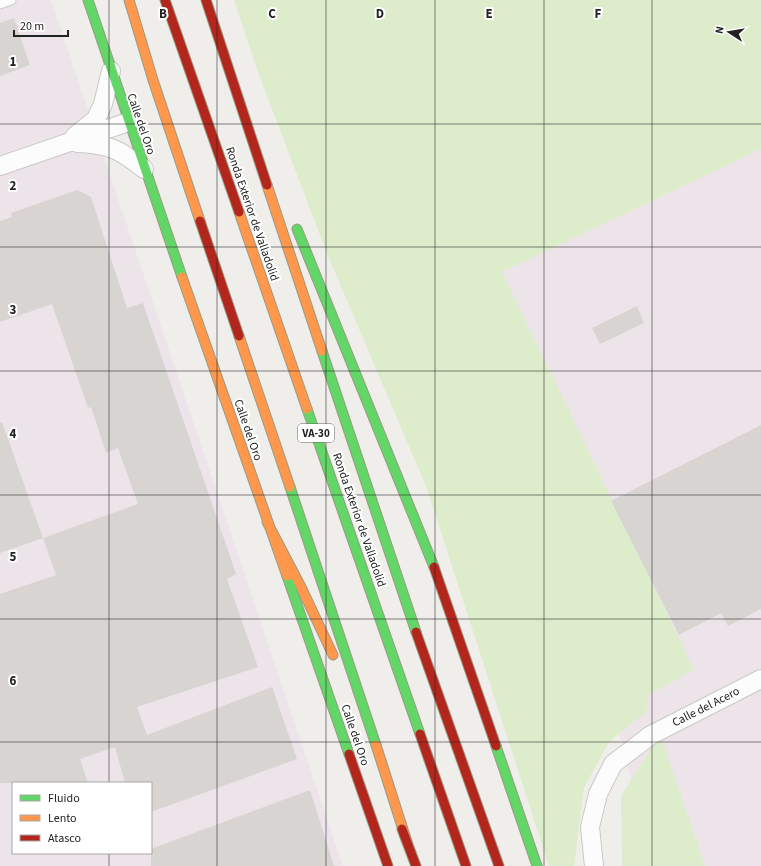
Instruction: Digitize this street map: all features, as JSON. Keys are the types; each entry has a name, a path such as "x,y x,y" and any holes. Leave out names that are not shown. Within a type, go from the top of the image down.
{"main road":[{"name":"Calle del Oro","path":"88,0 144,169 388,866"},
{"path":"129,0 156,87 373,734 407,842"},
{"name":"Ronda Exterior de Valladolid","path":"165,0 466,866"},
{"name":"Ronda Exterior de Valladolid","path":"206,0 403,596 499,866"},
{"path":"224,52 273,170"},
{"path":"294,222 444,590 537,866"},
{"path":"267,522 301,587 338,666"},
{"path":"347,687 416,866"}],"street":[{"path":"67,143 96,118 103,104 111,70"},
{"path":"0,166 128,122"},
{"path":"67,143 99,144 123,152 144,169"},
{"name":"Calle del Acero","path":"594,866 590,827 598,794 613,764 651,735 761,679"}],"lane":[{"path":"0,4 11,0"}],"shaded area":[{"path":"0,0 51,0 343,866 0,866"},
{"path":"761,149 761,866 653,866 502,272"}],"green space":[{"path":"234,0 761,0 761,149 502,272 694,670 648,695 647,711 609,742 584,788 574,866 549,866 427,489 326,251 258,72"},
{"path":"660,734 705,866 622,866 621,796"}],"building":[{"path":"14,18 30,65 0,76 0,23"},
{"path":"77,190 91,197 127,308 143,303 236,574 227,579 258,667 137,707 147,735 272,687 297,759 152,812 152,782 125,782 115,747 80,759 88,782 0,783 0,594 56,575 43,538 138,504 118,448 106,453 91,407 88,408 52,304 0,322 0,221 12,217 11,213"},
{"path":"637,306 644,323 600,344 592,328"},
{"path":"2,422 43,538 0,553 0,423"},
{"path":"761,425 761,609 728,626 721,613 679,635 611,501"},
{"path":"310,790 334,866 151,866 152,849"}],"traffic: fast":[{"path":"88,0 182,277"},
{"path":"297,229 434,567"},
{"path":"322,351 416,632"},
{"path":"307,409 420,734"},
{"path":"290,487 376,745"},
{"path":"287,576 349,754"},
{"path":"496,746 537,866"}],"traffic: slow":[{"path":"129,0 153,80 200,221"},
{"path":"267,185 322,351"},
{"path":"239,212 307,409"},
{"path":"182,277 287,576"},
{"path":"239,336 290,487"},
{"path":"267,522 301,587 333,655"},
{"path":"376,745 407,842"}],"traffic: jam":[{"path":"165,0 239,212"},
{"path":"206,0 267,185"},
{"path":"200,221 239,336"},
{"path":"434,567 496,746"},
{"path":"416,632 499,866"},
{"path":"420,734 466,866"},
{"path":"349,754 388,866"},
{"path":"402,829 416,866"}]}
